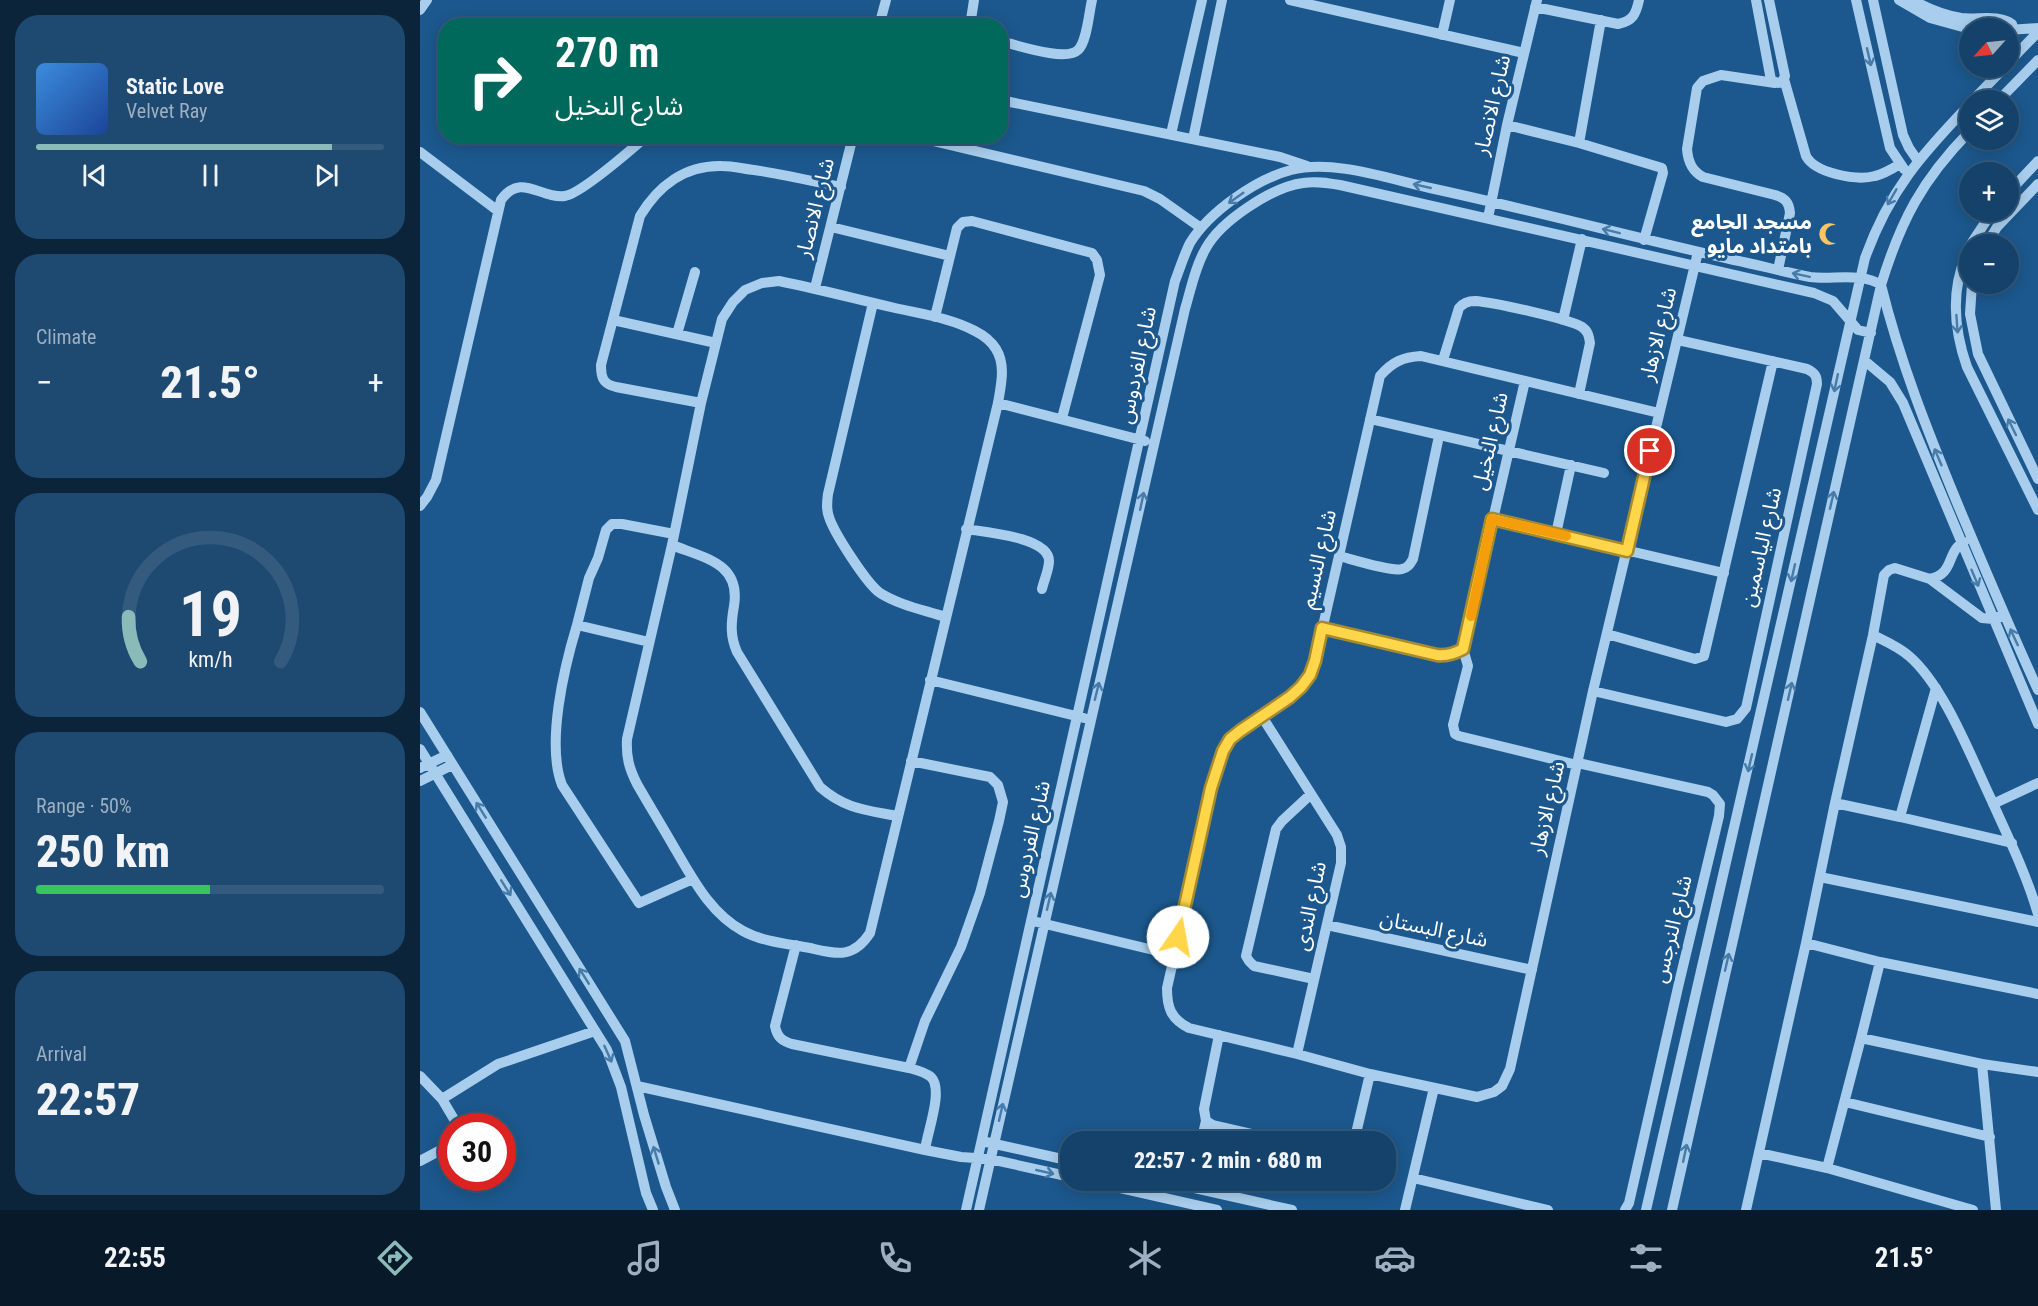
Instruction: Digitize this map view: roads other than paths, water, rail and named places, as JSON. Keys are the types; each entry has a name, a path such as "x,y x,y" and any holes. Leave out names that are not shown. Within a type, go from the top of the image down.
{"street":[{"path":"420,10 427,0"},
{"path":"881,18 886,0"},
{"path":"971,18 974,0"},
{"path":"1008,43 1055,54 1072,54 1079,50 1083,42 1092,0"},
{"path":"1171,134 1202,0"},
{"path":"1193,138 1222,0"},
{"path":"1290,0 1311,2 1524,53"},
{"path":"1442,35 1450,0"},
{"path":"1536,3 1618,24 1631,20 1636,14 1639,0"},
{"path":"1756,0 1770,76 1779,81 1806,156 1812,165 1823,171 1867,177 1881,174 1900,164"},
{"path":"1769,0 1785,76 1779,81 1721,75 1703,81 1697,88 1687,149 1691,166 1703,177 1775,195 1783,198 1789,205 1790,213 1778,270"},
{"path":"1856,0 1890,148 1908,173"},
{"path":"1873,0 1903,135 1918,160"},
{"path":"1899,0 1930,18 1959,26"},
{"path":"1913,0 1932,10 1953,16 1986,18"},
{"name":"شارع الانصار","path":"1488,218 1536,3"},
{"path":"1579,143 1601,21"},
{"path":"2019,30 2038,30"},
{"path":"2019,51 2038,30"},
{"path":"2009,90 2038,60"},
{"path":"1983,90 1994,78"},
{"path":"1008,102 1193,138 1280,157 1310,167"},
{"path":"1627,1206 1647,1208 1860,279 1881,218 1908,173 1959,116"},
{"path":"1507,125 1579,143 1662,168 1663,173 1644,240"},
{"path":"1672,1210 1881,285 1895,241 1913,203 1942,162 1959,143"},
{"path":"420,506 436,480 498,211 504,195 519,187 556,196 573,194 637,144"},
{"name":"شارع الانصار","path":"815,288 851,144"},
{"path":"946,144 1144,191 1160,199 1201,228"},
{"path":"420,152 498,211"},
{"path":"2019,181 2038,161"},
{"path":"701,403 616,387 603,381 601,365 640,216 649,202 674,178 705,167 723,166 770,172 841,187"},
{"name":"شارع الفردوس","path":"966,1210 1175,281 1190,244 1201,228 1214,215 1251,188 1290,170 1310,167 1353,171 1491,201 1644,240 1778,270 1822,278 1871,280 1881,285"},
{"name":"شارع الفردوس","path":"979,1210 1185,309 1200,261 1215,235 1248,208 1287,188 1315,182 1340,185 1792,287 1825,297 1840,308 1858,330 1871,333"},
{"path":"1993,234 2038,184"},
{"path":"935,317 957,228 963,222 972,221 1092,253 1097,260 1100,275 1062,418"},
{"path":"831,227 950,256"},
{"path":"1563,320 1582,239"},
{"name":"شارع الازهار","path":"1219,1035 1370,1074 1477,1097 1494,1092 1502,1086 1510,1069 1593,691 1698,252"},
{"path":"677,334 695,272"},
{"path":"1959,275 1955,292 1957,333 1966,367 2038,510"},
{"path":"779,281 873,303 935,317 973,329 987,338 996,350 1001,364 1001,380 998,403 870,933 849,953 834,953 761,938 745,932 713,907 693,879 637,784 626,757 627,739 673,540 701,403 722,319 733,302 745,290 762,283 779,281"},
{"path":"1881,285 1893,336 1921,415 1972,538 1998,617 2038,724"},
{"path":"1971,294 1970,314 1978,354 2037,478 2024,481"},
{"path":"1443,360 1462,304 1474,301 1493,304 1563,320 1580,326 1590,338 1579,394"},
{"path":"873,303 828,494 829,518 868,580 878,591 890,598 945,617"},
{"path":"613,320 716,343"},
{"name":"شارع الياسمين","path":"1593,691 1726,722 1737,720 1744,712 1817,378 1814,372 1807,369 1678,339"},
{"name":"شارع النسيم","path":"1219,1035 1178,1023 1169,1009 1167,988 1209,800 1220,760 1230,739 1261,715 1290,697 1310,675 1380,376 1388,367 1407,357 1421,356 1659,413"},
{"path":"1607,634 1695,659 1704,656 1773,361"},
{"path":"1864,361 1890,382 1903,404 1960,543 2038,690"},
{"name":"شارع النخيل","path":"1525,381 1463,649 1468,666 1453,725 1455,734 1459,736 1577,764"},
{"path":"998,403 1154,443"},
{"path":"1370,419 1604,473"},
{"path":"1339,556 1395,570 1406,568 1410,564 1413,559 1439,436"},
{"path":"1556,534 1572,465"},
{"path":"1795,484 1815,475"},
{"path":"1492,519 1725,573"},
{"path":"693,879 639,903 562,786 557,772 557,728 566,664 589,578 598,558 606,530 612,524 622,524 673,540 730,573 734,584 731,631 737,652 820,787 834,799 847,805 897,816"},
{"path":"966,529 1032,542 1043,548 1048,553 1049,562 1042,589"},
{"path":"1930,579 1946,571 1956,547 1972,538"},
{"path":"1746,1210 1886,572 1895,568 1930,579 1982,618 1998,617"},
{"path":"577,625 649,642"},
{"path":"1322,628 1437,655 1448,656 1463,649"},
{"path":"1873,635 1910,656 1936,688 1965,742 2012,843 2030,886 2038,914"},
{"path":"930,680 1090,720"},
{"path":"1751,683 1767,687"},
{"path":"1900,817 1936,688"},
{"path":"420,712 626,1041 666,1187 675,1210"},
{"name":"شارع الندى","path":"1261,715 1337,835 1341,848 1341,863 1328,925 1297,1054"},
{"path":"420,749 428,769 607,1050 621,1087 646,1193 653,1210"},
{"path":"420,781 428,769 449,760"},
{"path":"909,1068 929,1012 962,947 980,893 1003,801 998,785 990,777 911,761"},
{"name":"شارع النرجس","path":"1577,764 1713,795 1720,804 1706,874 1627,1206"},
{"path":"1993,804 2038,783"},
{"path":"1311,794 1276,829 1246,956 1254,966 1314,979"},
{"path":"1834,803 2012,843"},
{"path":"1706,874 1723,878"},
{"path":"1820,877 2038,922"},
{"path":"1031,921 1174,956"},
{"name":"شارع البستان","path":"1328,925 1532,970"},
{"path":"1806,943 1880,962 2038,994"},
{"path":"796,945 775,1026 779,1037 784,1042 909,1068 926,1074 936,1083 936,1100 927,1135 926,1150"},
{"path":"1827,1168 1880,962"},
{"path":"1014,998 1026,1001"},
{"path":"442,1099 498,1064 595,1030"},
{"path":"1204,1131 1206,1121 1204,1109 1219,1035"},
{"path":"1862,1038 1983,1064 2038,1072"},
{"path":"1983,1064 1996,1210"},
{"path":"1357,1131 1370,1074"},
{"path":"420,1076 442,1099 450,1113"},
{"path":"637,1086 926,1150 961,1157 990,1159 1060,1175"},
{"path":"1405,1210 1434,1088"},
{"path":"1845,1102 1989,1137"},
{"path":"1206,1121 1239,1131"},
{"path":"981,1141 1060,1159"},
{"path":"420,1161 438,1151"},
{"path":"1759,1153 1827,1168 1973,1210"},
{"path":"1413,1178 1548,1210"},
{"path":"1133,1191 1217,1210"},
{"path":"1219,1191 1292,1210"}],"place":[{"name":"مسجد الجامع بامتداد مايو","path":"1830,234"}]}
